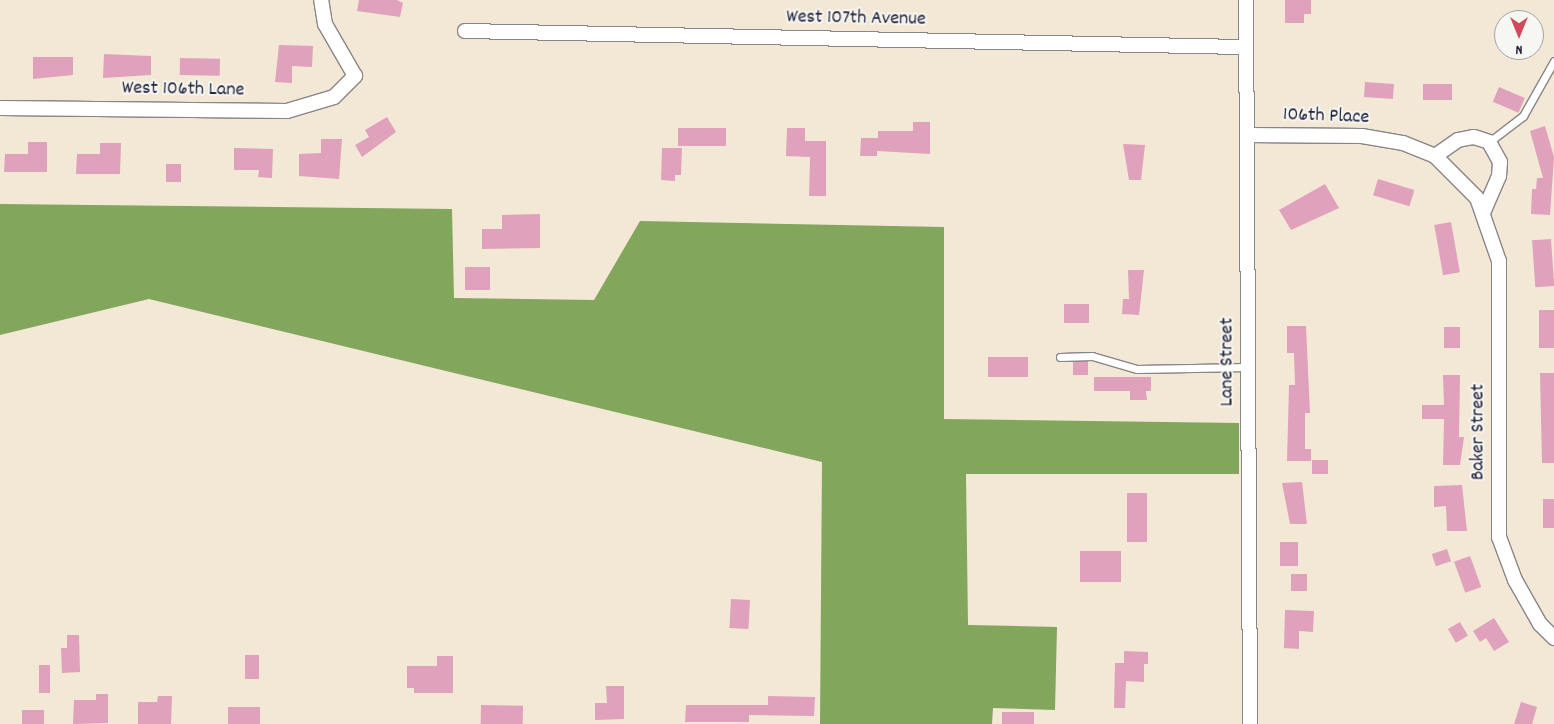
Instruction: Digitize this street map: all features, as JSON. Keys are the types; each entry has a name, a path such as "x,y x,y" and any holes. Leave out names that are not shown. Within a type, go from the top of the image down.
{"street":[{"name":"West 106th Lane","path":"0,108 287,111 334,97 355,76 325,24 321,0"},
{"name":"Lane Street","path":"1246,0 1250,724"},
{"name":"West 107th Avenue","path":"465,31 1245,47"},
{"name":"106th Place","path":"1247,135 1362,136 1403,143"},
{"path":"1435,156 1458,140 1474,137 1489,142 1500,162 1499,176 1483,213"},
{"name":"Baker Street","path":"1403,143 1435,156 1477,198 1499,261 1498,537 1515,580 1540,624 1554,638"}],"lane":[{"path":"1489,142 1523,116 1554,61"},
{"path":"1060,357 1092,356 1137,369 1248,367"}],"green space":[{"path":"0,204 452,209 454,298 594,300 640,221 944,227 944,419 1239,423 1239,474 966,474 968,625 1057,627 1055,710 993,708 992,724 820,724 822,462 149,299 0,335"}],"building":[{"path":"359,0 397,0 403,3 400,17 357,11"},
{"path":"1285,0 1311,0 1311,14 1304,14 1304,23 1285,23"},
{"path":"279,45 313,46 312,67 292,66 292,83 275,82"},
{"path":"104,54 151,56 151,75 103,78"},
{"path":"33,57 73,57 73,75 33,79"},
{"path":"180,58 220,59 220,76 180,75"},
{"path":"1365,82 1394,84 1393,99 1364,97"},
{"path":"1423,84 1452,84 1452,100 1423,100"},
{"path":"1499,87 1525,98 1519,113 1493,102"},
{"path":"387,117 396,132 362,157 355,145 369,137 365,130"},
{"path":"913,122 930,122 930,154 877,151 877,156 860,156 861,138 878,138 878,131 913,131"},
{"path":"1545,126 1554,157 1550,215 1531,214 1532,189 1536,189 1537,178 1543,178 1530,131"},
{"path":"678,128 726,128 726,146 678,146"},
{"path":"787,128 805,128 805,141 826,141 826,196 809,196 810,157 786,156"},
{"path":"321,139 342,139 339,179 299,176 299,154 321,153"},
{"path":"28,142 47,142 47,172 4,172 5,154 28,154"},
{"path":"100,143 121,143 120,174 76,174 77,154 100,154"},
{"path":"1123,144 1145,145 1141,180 1129,180"},
{"path":"234,148 273,149 272,178 258,177 259,170 234,170"},
{"path":"662,148 682,148 681,175 675,175 675,181 661,180"},
{"path":"166,164 181,164 181,182 166,182"},
{"path":"1378,179 1414,190 1409,206 1373,195"},
{"path":"1325,184 1339,208 1291,230 1279,210"},
{"path":"540,214 540,248 482,249 482,229 502,229 502,215"},
{"path":"1451,222 1460,272 1443,275 1434,225"},
{"path":"1551,239 1554,286 1535,287 1532,240"},
{"path":"465,267 490,267 490,290 465,290"},
{"path":"1128,270 1144,270 1139,315 1122,314 1123,299 1129,299"},
{"path":"1064,304 1089,304 1089,323 1064,323"},
{"path":"1539,310 1554,310 1554,348 1539,348"},
{"path":"1287,326 1306,326 1310,413 1305,413 1305,449 1311,449 1311,461 1287,461 1289,385 1295,385 1294,353 1287,353"},
{"path":"1444,327 1460,327 1460,348 1444,348"},
{"path":"988,357 1028,357 1028,377 988,377"},
{"path":"1073,361 1088,361 1088,375 1073,375"},
{"path":"1540,373 1554,373 1554,463 1542,463"},
{"path":"1443,375 1460,375 1459,437 1464,437 1460,465 1443,465 1444,419 1422,419 1422,405 1444,405"},
{"path":"1094,377 1151,377 1151,391 1146,391 1147,400 1130,400 1130,391 1094,391"},
{"path":"1312,460 1328,460 1328,474 1312,474"},
{"path":"1302,482 1307,524 1290,524 1282,483"},
{"path":"1462,485 1467,531 1447,531 1446,506 1434,507 1434,486"},
{"path":"1127,493 1147,493 1147,542 1127,542"},
{"path":"1543,499 1554,499 1554,528 1543,528"},
{"path":"1280,542 1298,542 1298,566 1280,566"},
{"path":"1447,549 1451,561 1436,566 1432,554"},
{"path":"1080,551 1121,551 1121,582 1080,582"},
{"path":"1470,556 1481,587 1465,593 1454,562"},
{"path":"1291,574 1307,574 1307,591 1291,591"},
{"path":"731,599 750,600 748,629 729,628"},
{"path":"1285,610 1314,611 1313,632 1299,631 1299,649 1284,648"},
{"path":"1494,618 1509,642 1494,651 1486,638 1480,642 1473,631"},
{"path":"1460,622 1468,636 1456,643 1448,629"},
{"path":"67,635 79,635 80,672 62,673 61,648 67,648"},
{"path":"1124,651 1148,652 1148,664 1144,664 1144,682 1126,681 1125,708 1114,708 1115,663 1124,663"},
{"path":"245,655 259,655 259,679 245,679"},
{"path":"437,656 453,656 453,693 414,693 414,688 407,688 407,666 437,666"},
{"path":"39,665 50,665 50,693 39,693"},
{"path":"606,686 624,686 624,719 595,720 595,703 607,703"},
{"path":"96,694 108,694 108,723 73,724 74,700 96,700"},
{"path":"158,696 172,696 171,724 138,724 138,702 157,702"},
{"path":"768,696 815,697 814,716 749,715 749,722 685,722 686,705 768,705"},
{"path":"1521,702 1537,707 1532,724 1514,724"},
{"path":"481,705 523,706 523,724 481,724"},
{"path":"228,707 260,707 260,724 228,724"},
{"path":"22,710 44,710 44,724 22,724"},
{"path":"1002,712 1034,712 1034,724 1002,724"}]}
